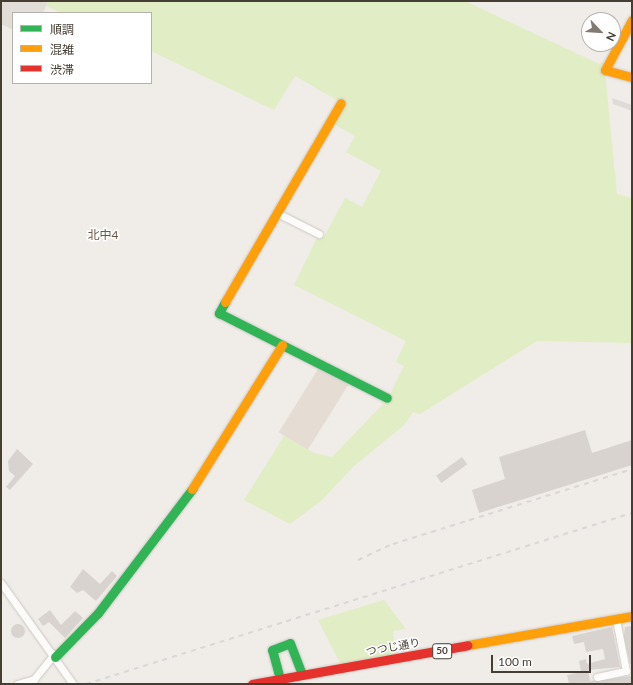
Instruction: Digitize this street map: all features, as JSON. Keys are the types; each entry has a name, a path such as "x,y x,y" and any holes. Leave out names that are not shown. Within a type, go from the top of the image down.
{"street":[{"path":"632,20 605,70 632,77"},
{"path":"341,103 219,313 387,398"},
{"path":"277,213 318,234"},
{"path":"17,684 34,679 54,656 98,613 202,475 282,345"},
{"path":"1,583 73,684"},
{"name":"つつじ通り","path":"252,684 280,679 291,681 302,675 632,616"},
{"path":"597,676 626,671 616,619"},
{"path":"280,679 272,650 290,643 302,675"}],"shaded area":[{"path":"1,1 48,1 43,12 12,12 12,30 1,24"},
{"path":"612,98 632,105 632,111 613,104"},
{"path":"320,366 349,384 307,450 279,432"}],"green space":[{"path":"48,1 465,1 599,64 604,62 617,194 632,198 632,343 537,341 420,414 413,412 404,425 354,466 321,501 290,524 244,500 284,436 314,453 332,457 387,400 404,366 396,362 406,341 294,285 319,234 324,237 345,198 362,207 381,171 346,152 355,136 332,123 342,103 295,76 274,110 152,51 152,12 60,12 46,6"},
{"path":"384,600 406,629 393,631 396,654 341,665 318,620"}],"building":[{"path":"585,430 592,453 632,440 632,465 479,513 472,490 505,479 499,457"},
{"path":"17,449 33,464 10,490 6,487 15,476 9,471 8,461"},
{"path":"462,457 467,464 441,483 436,476"},
{"path":"83,569 100,584 112,571 117,576 96,601 83,590 77,593 70,587"},
{"path":"50,610 61,625 75,611 83,618 65,638 49,622 43,626 38,619"},
{"path":"18,624 23,626 25,631 23,636 18,638 13,636 11,631 13,626"},
{"path":"632,626 632,664 630,664 624,636 625,627"},
{"path":"612,627 620,667 588,670 590,681 632,676 632,684 569,684 567,675 581,672 579,661 586,659 587,664 605,659 603,649 586,652 584,642 574,644 572,636"}],"railway":[{"path":"358,560 393,544 632,469"},
{"path":"86,684 632,513"}],"traffic: fast":[{"path":"225,302 219,313 387,398"},
{"path":"55,657 98,613 192,489"},
{"path":"280,679 272,650 290,643 302,675"}],"traffic: slow":[{"path":"632,20 605,70 632,77"},
{"path":"225,302 341,103"},
{"path":"192,489 282,345"},
{"path":"468,645 632,616"}],"traffic: jam":[{"path":"252,684 468,645"}],"district":[{"name":"北中4","path":"103,235"}]}
